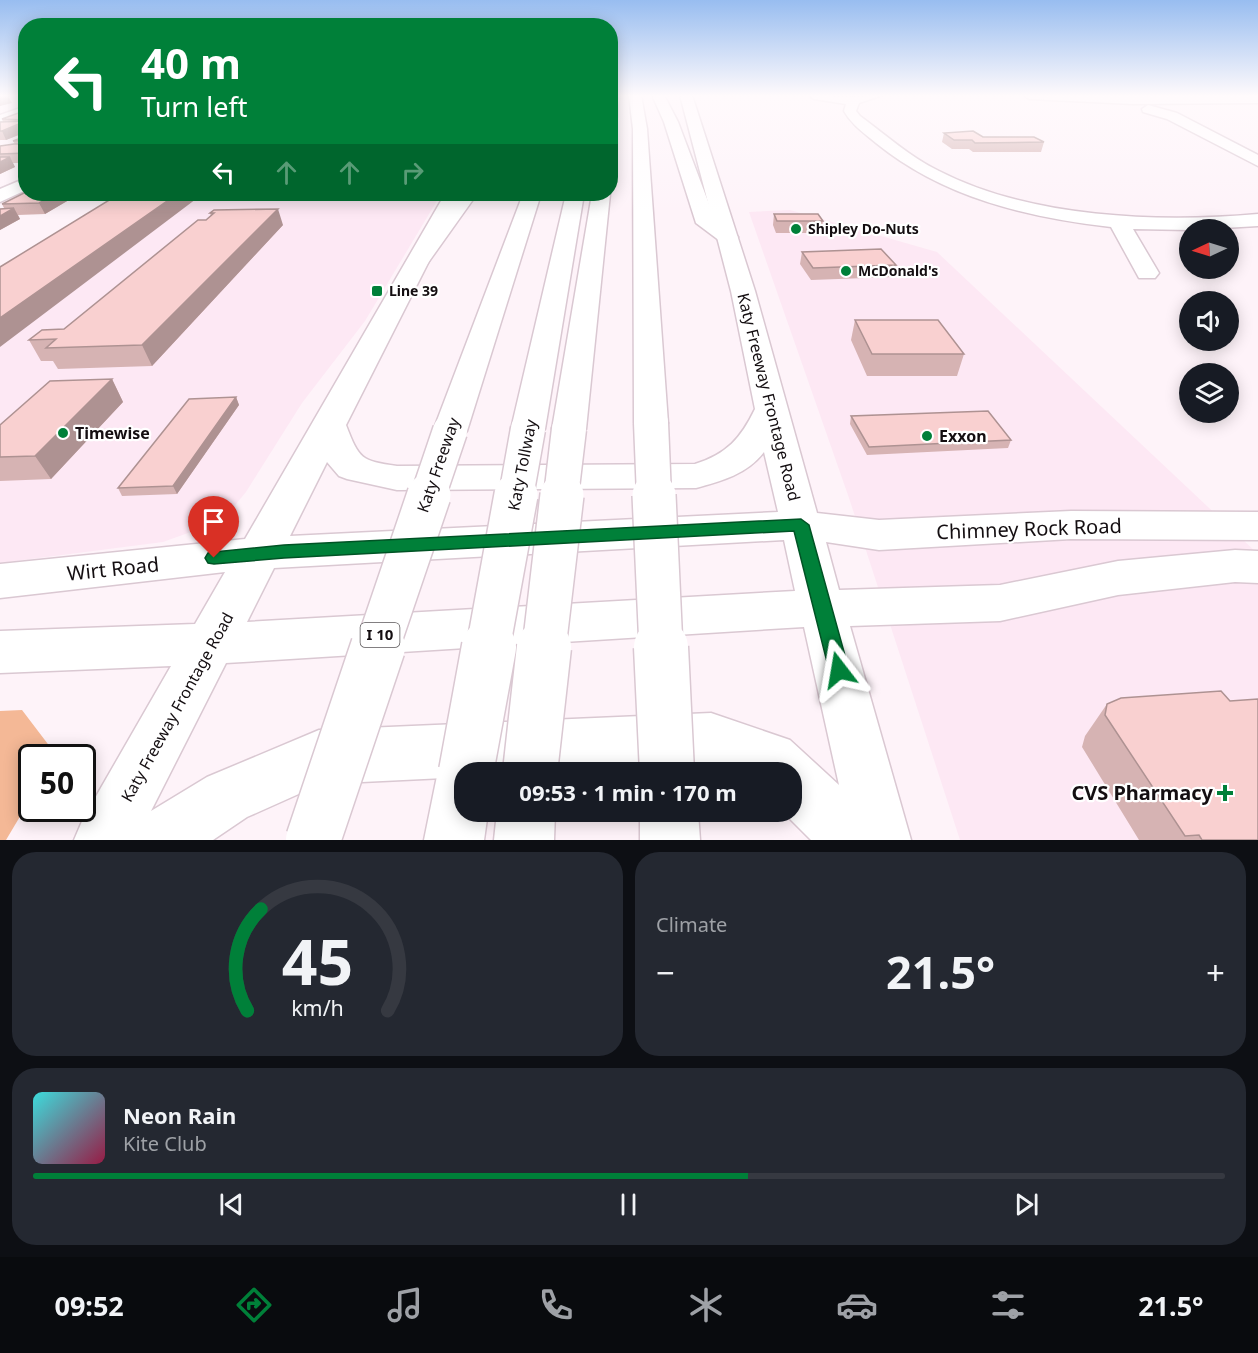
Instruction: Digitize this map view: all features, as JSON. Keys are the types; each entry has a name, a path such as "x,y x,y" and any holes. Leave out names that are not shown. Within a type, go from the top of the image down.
{"main road":[{"path":"640,134 667,762"},
{"path":"675,134 706,223 727,237"},
{"name":"Katy Freeway Frontage Road","path":"697,134 750,318 881,840"},
{"path":"875,134 925,171 962,187 1017,205 1052,213 1118,221 1196,224 1258,220"},
{"path":"1207,134 1258,161"},
{"path":"0,196 18,187"},
{"name":"Katy Freeway Frontage Road","path":"104,840 450,201"},
{"path":"417,262 463,201"},
{"name":"Katy Freeway","path":"313,840 528,201"},
{"name":"Katy Tollway","path":"531,762 549,429 574,201"},
{"name":"Katy Tollway","path":"468,762 549,429 599,201"},
{"path":"1118,221 1147,273"},
{"path":"330,426 336,450 355,471 397,478 696,476 731,466 756,443 771,409"},
{"name":"Chimney Rock Road","path":"261,553 801,525 879,535 1071,525 1258,526"},
{"name":"Wirt Road","path":"0,581 261,553"},
{"path":"0,652 212,644 823,608 896,608 1000,603 1118,578 1235,566 1258,567"},
{"path":"160,840 227,797 319,757 711,739 774,762"},
{"path":"802,790 835,822 846,840"},
{"name":"Katy Tollway","path":"454,840 457,822"},
{"path":"524,840 525,822"},
{"path":"669,822 670,840"}],"shaded area":[{"path":"110,201 437,201 365,321 302,403 246,492 231,510 210,525 163,542 0,563 0,268"},
{"path":"790,210 937,252 1258,554 1258,840 960,840 849,498 749,212"},
{"path":"22,710 48,744 18,744 18,820 6,840 0,840 0,711"}],"building":[{"path":"946,134 1034,137 1044,142 975,143 972,140 954,140"},
{"path":"18,144 18,153 0,154 0,146"},
{"path":"0,157 10,157 0,162"},
{"path":"18,196 18,201 43,201 39,203 2,204"},
{"path":"108,201 167,201 0,318 0,267"},
{"path":"14,208 0,216 0,209"},
{"path":"278,209 142,345 46,348 56,339 29,340 42,330 64,329 198,220 206,220 214,213 210,213 214,210"},
{"path":"774,214 818,214 823,221 777,221"},
{"path":"881,249 896,265 813,268 802,252"},
{"path":"855,320 938,320 964,354 872,354"},
{"path":"112,379 35,456 0,457 0,425 50,381"},
{"path":"236,397 173,486 118,488 189,399"},
{"name":"Exxon","path":"988,411 1011,440 869,447 851,416"},
{"name":"CVS Pharmacy","path":"1221,691 1230,701 1258,699 1258,840 1202,840 1199,835 1185,836 1105,715 1107,704 1121,698"}],"place":[{"name":"Shipley Do-Nuts","path":"796,229"},
{"name":"McDonald's","path":"846,271"},
{"name":"Line 39","path":"377,291"},
{"name":"Timewise","path":"63,433"},
{"name":"Exxon","path":"927,436"},
{"name":"CVS Pharmacy","path":"1225,793"}],"route":[{"path":"214,558 261,553 801,525 839,670"}]}
